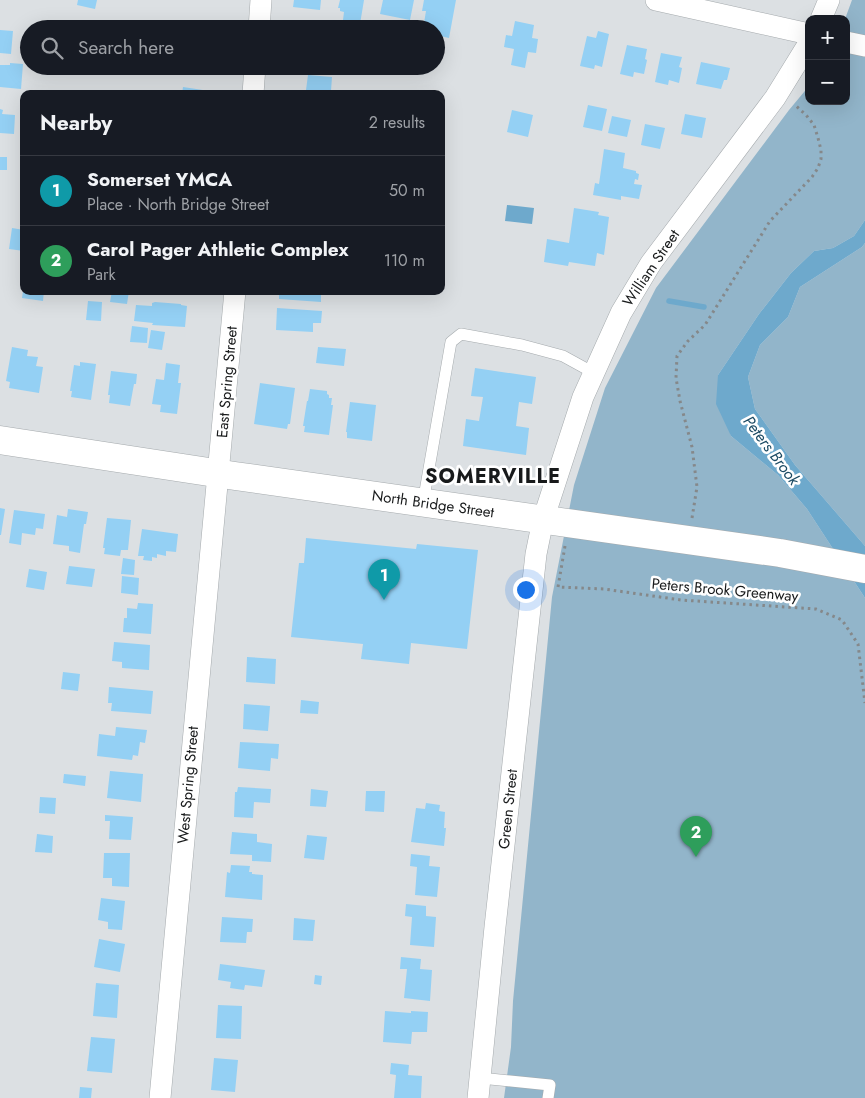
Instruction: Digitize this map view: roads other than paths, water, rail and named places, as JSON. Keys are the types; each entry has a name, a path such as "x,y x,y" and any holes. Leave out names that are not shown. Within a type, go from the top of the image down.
{"street":[{"path":"260,20 261,0"},
{"path":"656,0 805,33"},
{"path":"823,15 829,0"},
{"name":"William Street","path":"543,520 584,397 621,313 651,263 775,98 805,49"},
{"path":"253,90 254,75"},
{"name":"East Spring Street","path":"218,473 235,295"},
{"name":"North Bridge Street","path":"0,440 423,503 780,553 865,569"},
{"name":"West Spring Street","path":"160,1098 218,473"},
{"name":"Green Street","path":"479,1088 535,564 543,520"}],"lane":[{"path":"423,503 451,342 461,334 522,345 563,356 594,373"},
{"path":"479,1088 550,1086 548,1098"}],"water":[{"path":"507,205 534,208 532,224 505,221"},
{"name":"Peters Brook","path":"865,220 865,243 862,247 800,287 788,317 760,345 748,377 755,409 795,465 865,546 865,598 807,509 778,475 731,436 716,404 718,375 759,314 791,273 814,251 833,248 854,236"}],"waterway":[{"path":"669,301 704,307"}],"place":[{"name":"Somerset YMCA","path":"384,600"},
{"name":"Carol Pager Athletic Complex","path":"696,857"}],"district":[{"name":"SOMERVILLE","path":"493,476"}]}
